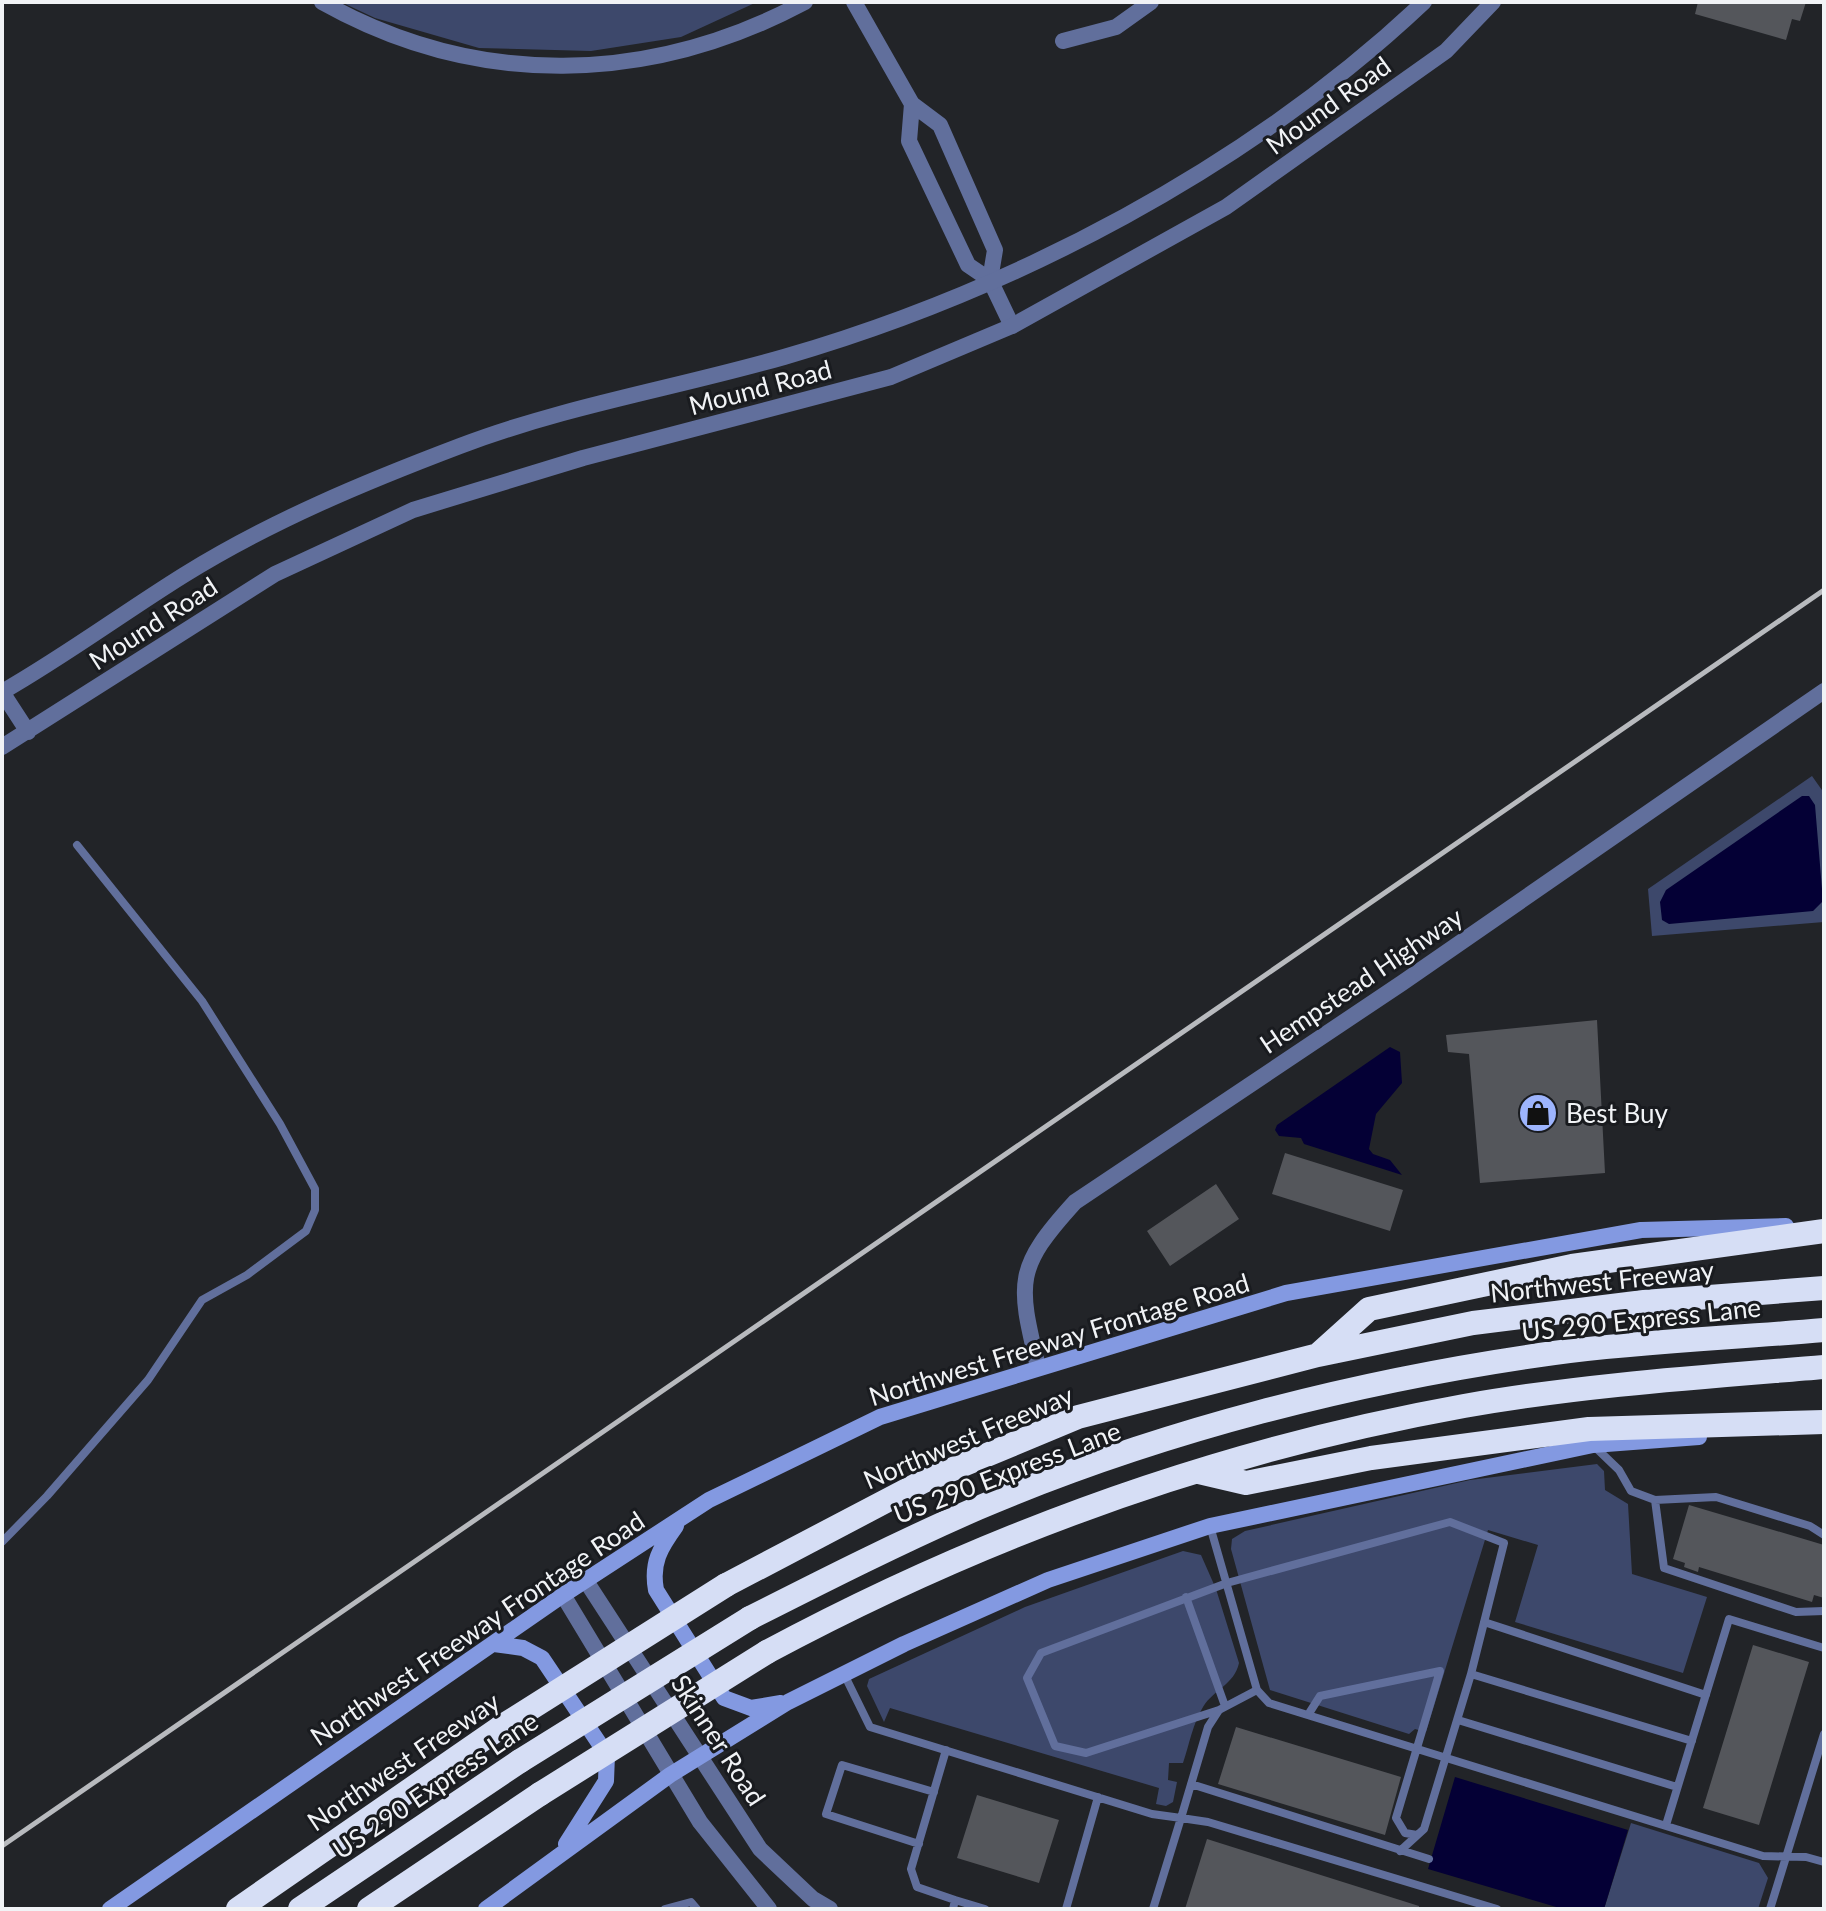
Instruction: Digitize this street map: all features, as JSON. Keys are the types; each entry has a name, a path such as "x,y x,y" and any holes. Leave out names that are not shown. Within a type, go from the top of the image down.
{"highway":[{"path":"1318,1355 1369,1309 1572,1266 1824,1231"},
{"name":"Northwest Freeway","path":"238,1909 501,1727 726,1585 924,1481 1078,1417 1318,1355 1473,1323 1644,1302 1824,1288"},
{"name":"US 290 Express Lane","path":"300,1909 520,1761 750,1618 864,1559 980,1508 1203,1430 1373,1386 1555,1353 1824,1330"},
{"path":"369,1909 540,1794 767,1652 854,1607 998,1542 1197,1471 1317,1438 1478,1404 1617,1385 1824,1367"},
{"path":"1197,1471 1246,1483 1371,1458 1589,1429 1824,1424"}],"main road":[{"name":"Northwest Freeway Frontage Road","path":"110,1909 563,1595 709,1500 880,1417 1286,1293 1641,1230 1824,1225"},
{"path":"486,1909 560,1852 670,1775 788,1702 1048,1580 1210,1526 1593,1445 1824,1424"},
{"path":"681,1519 657,1553 653,1575 656,1590 724,1698 751,1708 788,1702"},
{"path":"494,1644 523,1648 542,1658 607,1755 606,1781 560,1852"}],"street":[{"path":"322,2 381,30 461,56 511,65 570,68 676,52 724,40 805,2"},
{"path":"854,2 912,104 940,125 995,250 990,280"},
{"path":"1063,41 1116,27 1151,2"},
{"name":"Mound Road","path":"2,692 187,573 291,516 373,480 541,418 789,356 915,311 1117,221 1219,163 1279,123 1354,64 1424,2"},
{"name":"Mound Road","path":"2,747 275,574 413,510 583,458 891,377 1012,326 1226,207 1446,51 1493,2"},
{"path":"912,104 909,141 968,265 990,280 1012,326"},
{"name":"Hempstead Highway","path":"1038,1367 1022,1284 1032,1257 1048,1231 1075,1202 1402,983 1824,691"},
{"path":"2,692 28,732"},
{"name":"Skinner Road","path":"586,1581 760,1849 813,1899 830,1909"},
{"path":"563,1595 670,1775 725,1857 769,1909"}],"lane":[{"path":"2,1542 47,1496 148,1380 202,1300 285,1250 306,1231 315,1210 315,1189 228,1038 77,845"},
{"path":"1593,1445 1619,1470 1631,1491 1655,1500 1716,1497 1810,1526 1824,1535"},
{"path":"1655,1500 1664,1568 1796,1612 1824,1611"},
{"path":"1257,1690 1222,1708 1086,1753 1055,1746 1027,1678 1041,1653 1227,1583 1450,1522 1504,1543 1471,1674 1424,1829 1411,1845 1400,1851"},
{"path":"1210,1526 1257,1690 1269,1703 1763,1856 1806,1857 1824,1862"},
{"path":"1186,1597 1222,1708"},
{"path":"1666,1825 1729,1619 1824,1648"},
{"path":"1484,1622 1706,1695"},
{"path":"1308,1715 1320,1696 1440,1671 1396,1818 1405,1833 1417,1835"},
{"path":"844,1674 870,1727 1152,1814 1208,1822 1496,1909"},
{"path":"1471,1674 1692,1741"},
{"path":"1153,1909 1208,1727 1222,1708"},
{"path":"1458,1720 1677,1787"},
{"path":"1770,1909 1824,1734"},
{"path":"946,1750 911,1869 917,1887 954,1905 985,1909"},
{"path":"919,1844 826,1814 842,1765 934,1792"},
{"path":"1191,1784 1429,1859"},
{"path":"1066,1909 1098,1797"},
{"path":"665,1909 691,1902 697,1909"}],"shaded area":[{"path":"341,2 757,2 681,37 591,51 479,48 375,18"},
{"path":"1812,776 1824,793 1824,922 1652,936 1648,889"},
{"path":"1802,796 1809,796 1815,805 1823,901 1813,911 1669,924 1662,920 1660,902 1666,890"},
{"path":"1390,1047 1400,1052 1402,1083 1376,1114 1369,1149 1373,1154 1390,1160 1402,1175 1304,1144 1301,1138 1279,1136 1275,1130 1277,1125"},
{"path":"1597,1464 1604,1471 1605,1490 1628,1504 1632,1574 1707,1597 1683,1673 1515,1622 1538,1545 1488,1530 1426,1732 1415,1729 1409,1734 1270,1690 1231,1549 1232,1539 1245,1531 1470,1480"},
{"path":"1183,1551 1201,1555 1216,1589 1239,1663 1233,1677 1203,1707 1183,1763 1169,1763 1168,1780 1177,1782 1173,1802 1166,1806 1156,1804 1159,1788 890,1708 884,1722 867,1686 869,1679 1025,1607"},
{"path":"1455,1777 1628,1830 1604,1909 1563,1909 1428,1869"},
{"path":"1631,1823 1759,1863 1768,1878 1758,1909 1604,1909"}],"building":[{"path":"1698,2 1806,2 1800,21 1792,19 1786,40 1695,14"},
{"name":"Best Buy","path":"1597,1020 1605,1173 1480,1183 1469,1054 1448,1052 1446,1035"},
{"path":"1285,1153 1403,1190 1390,1231 1272,1194"},
{"path":"1216,1184 1239,1219 1170,1266 1147,1231"},
{"path":"1689,1505 1824,1545 1824,1598 1814,1595 1812,1602 1699,1567 1698,1572 1684,1567 1685,1563 1673,1559"},
{"path":"1753,1645 1809,1662 1759,1825 1703,1808"},
{"path":"1236,1727 1401,1777 1385,1835 1218,1784"},
{"path":"977,1795 1059,1820 1039,1883 957,1858"},
{"path":"1207,1839 1419,1906 1419,1909 1185,1909"}],"railway":[{"path":"2,1846 1824,590"}],"place":[{"name":"Best Buy","path":"1538,1113"}]}
